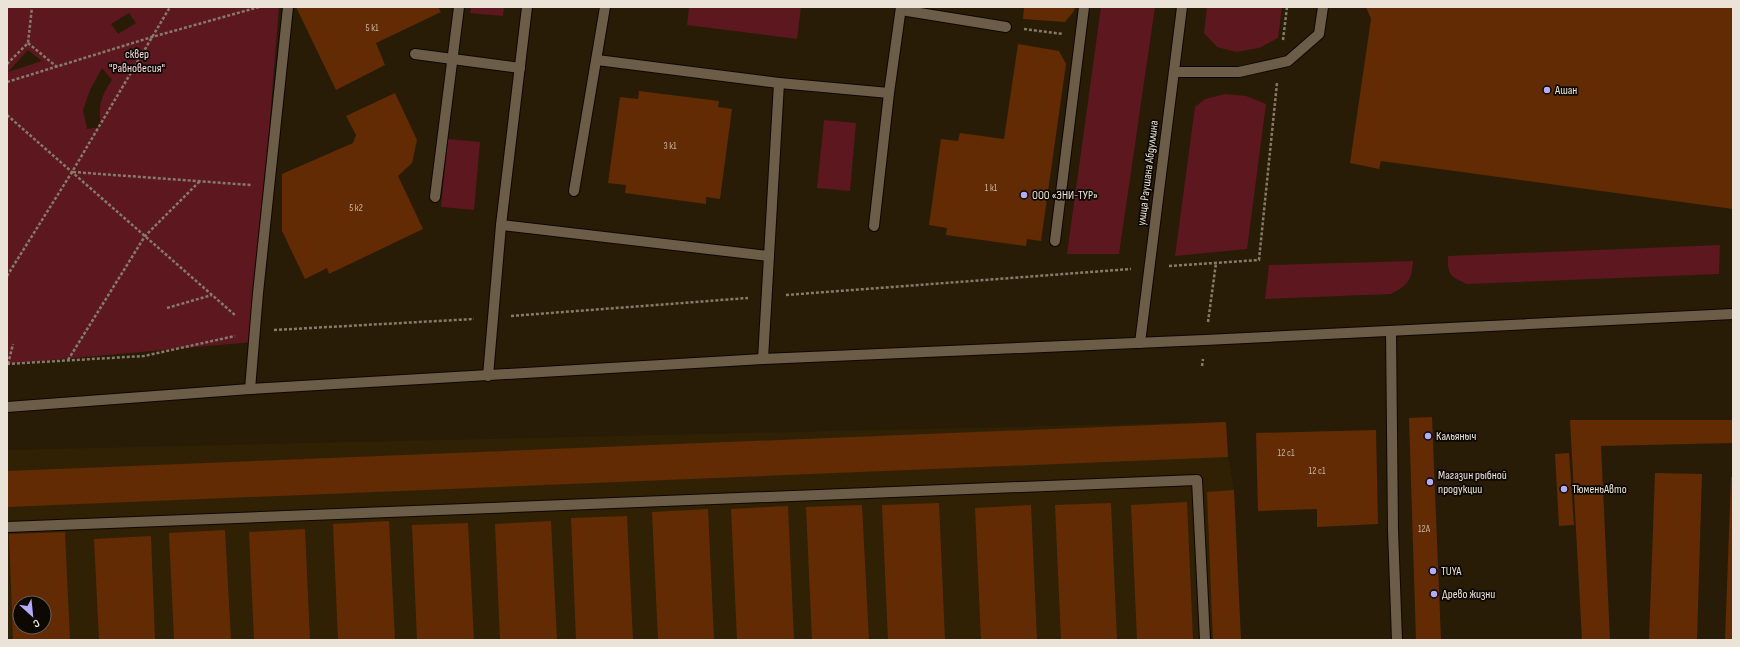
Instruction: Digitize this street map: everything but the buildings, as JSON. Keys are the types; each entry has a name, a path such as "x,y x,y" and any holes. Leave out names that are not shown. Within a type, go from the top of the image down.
{"street":[{"path":"250,389 288,7"},
{"path":"435,197 459,7"},
{"path":"488,376 501,226 527,7"},
{"path":"574,191 605,7"},
{"path":"1055,241 1079,36 1084,7"},
{"name":"улица Раушана Абдуллина","path":"1140,343 1182,7"},
{"path":"1174,72 1239,72 1288,61 1319,34 1323,7"},
{"path":"874,226 889,93 901,8 1006,27"},
{"path":"414,54 520,68"},
{"path":"597,60 779,83 889,93"},
{"path":"763,359 779,83"},
{"path":"501,226 769,256"},
{"path":"7,407 250,389 763,359 1205,340 1733,314"},
{"path":"1391,331 1393,530 1397,640"},
{"path":"7,527 1197,480 1205,640"}],"path":[{"path":"7,64 28,43 32,7"},
{"path":"7,276 72,172 170,7"},
{"path":"7,82 152,37 259,7"},
{"path":"13,344 8,364 144,356 255,332 493,318 1258,260 1287,7"},
{"path":"1006,27 1079,36"},
{"path":"28,43 57,67"},
{"path":"7,115 255,332"},
{"path":"72,172 259,185"},
{"path":"68,361 145,236 200,181"},
{"path":"1202,366 1216,263"},
{"path":"167,308 213,295"}],"shaded area":[{"path":"1226,422 1228,457 1234,490 1241,640 7,640 7,450"}],"green space":[{"name":"сквер \"Равновесия\"","path":"7,7 279,7 252,342 7,364","holes":["129,13 136,23 118,34 111,24","28,50 42,61 8,72","102,68 112,80 102,97 100,108 101,127 87,129 83,110 90,90"]},
{"path":"471,7 504,7 503,16 470,13"},
{"path":"689,7 801,7 797,39 687,25"},
{"path":"1101,7 1155,7 1119,254 1067,254"},
{"path":"1207,7 1282,7 1278,38 1259,48 1236,52 1217,47 1204,33"},
{"path":"1225,94 1246,96 1266,104 1247,249 1175,256 1195,107 1205,99"},
{"path":"824,120 856,123 850,191 817,188"},
{"path":"448,139 480,142 474,210 441,207"},
{"path":"1720,245 1719,274 1467,284 1454,277 1449,271 1448,267 1448,256"},
{"path":"1413,261 1412,273 1408,281 1405,285 1391,294 1265,299 1269,265"}],"place":[{"name":"Ашан","path":"1547,90"},
{"name":"ООО «ЭНИ-ТУР»","path":"1024,195"},
{"name":"Кальяныч","path":"1428,436"},
{"name":"Магазин рыбной продукции","path":"1430,482"},
{"name":"ТюменьАвто","path":"1564,489"},
{"name":"TUYA","path":"1433,571"},
{"name":"Древо жизни","path":"1434,594"}]}
